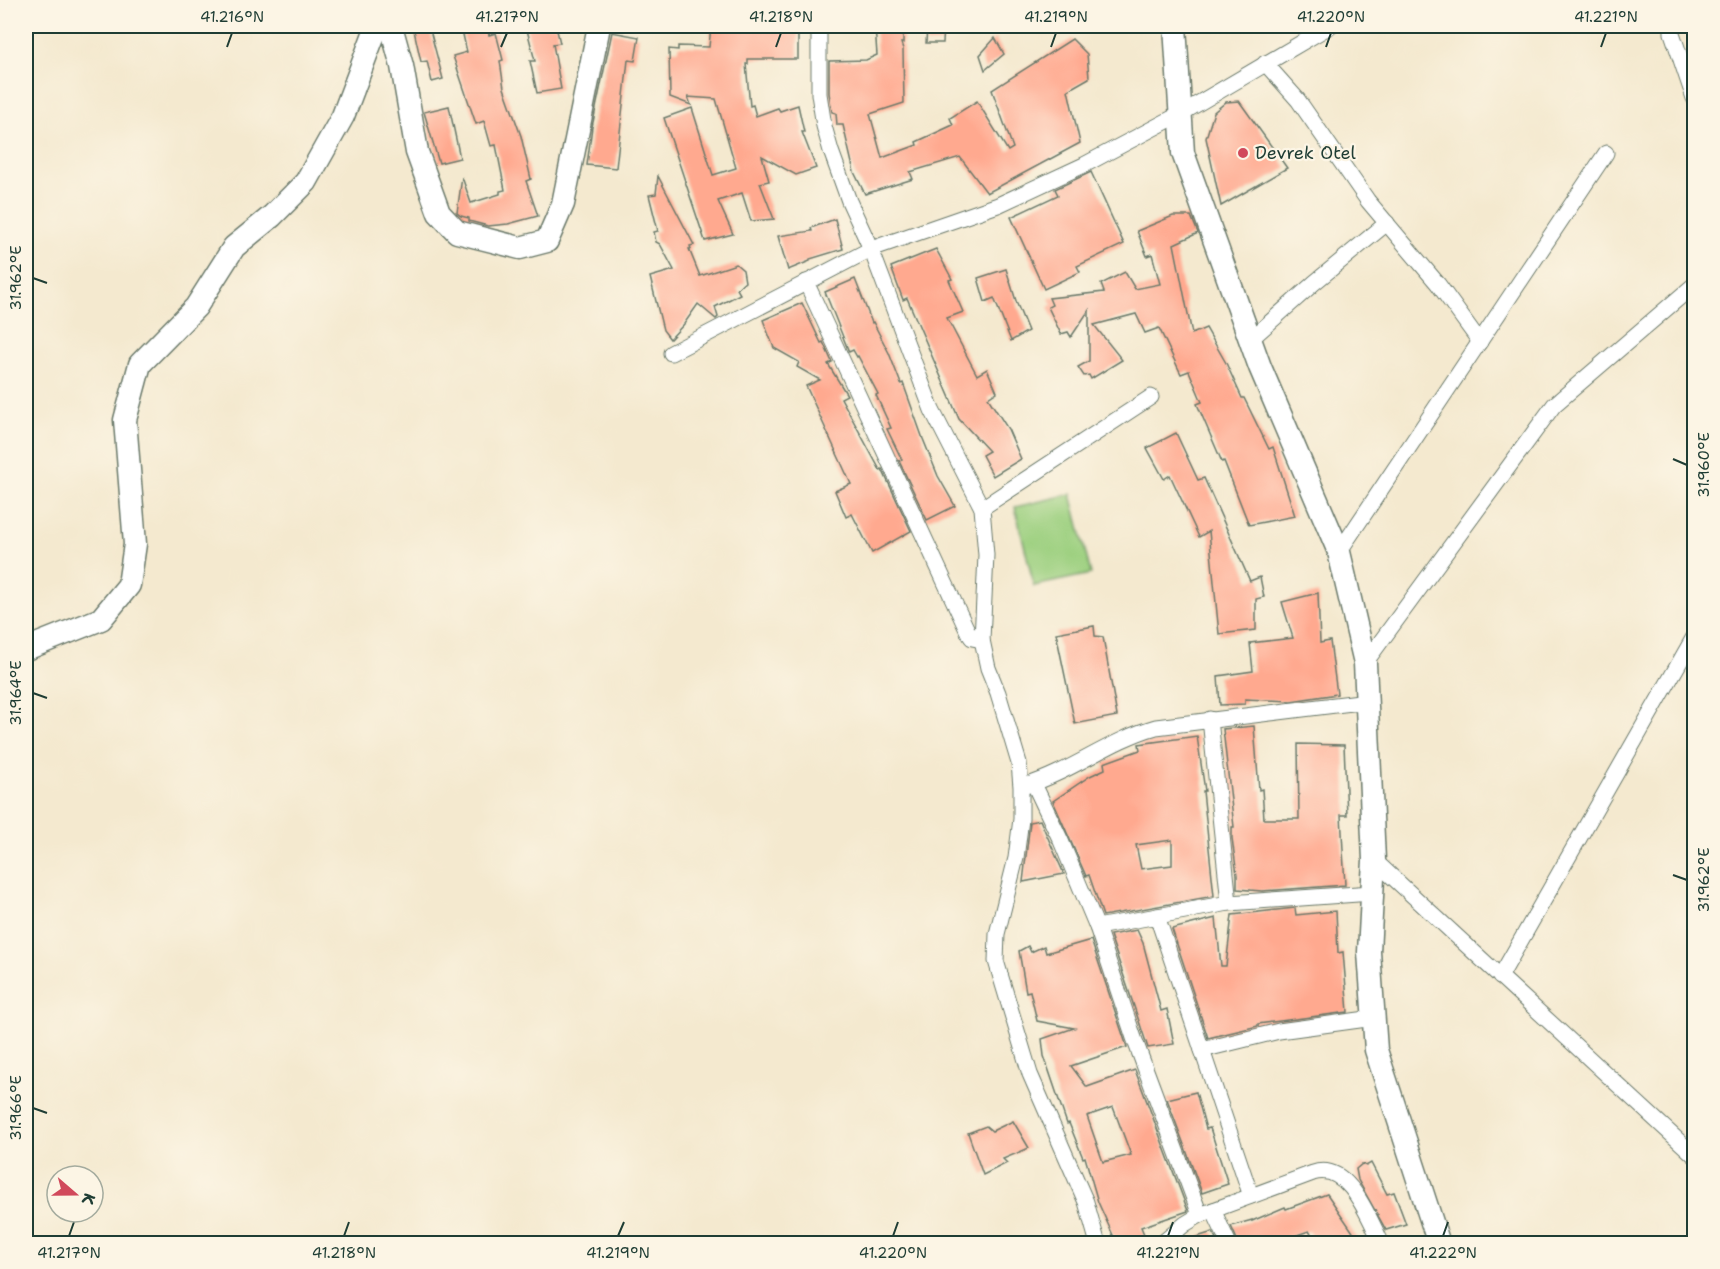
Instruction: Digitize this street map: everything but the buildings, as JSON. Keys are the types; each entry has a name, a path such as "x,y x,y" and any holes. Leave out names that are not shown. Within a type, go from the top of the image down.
{"street":[{"path":"26,649 101,619 129,585 135,544 125,420 140,364 196,307 234,247 272,216 306,182 343,116 377,26"},
{"path":"391,26 402,66 417,152 439,213 457,232 520,248 547,242 563,204 598,26"},
{"path":"819,26 819,94 824,126 849,201 871,249 932,410 982,508 986,555 982,640 988,668 998,693 1019,764 1028,786 1061,841 1097,927 1134,1038 1207,1212 1229,1244"},
{"path":"1174,26 1182,113 1183,153 1250,340 1339,552 1365,663 1374,860 1368,952 1376,1050 1439,1244"},
{"path":"671,353 871,249 998,205 1084,165 1182,113 1330,26"},
{"path":"1672,26 1672,33 1695,98"},
{"path":"1265,63 1298,100 1368,201 1438,284 1480,342"},
{"path":"1339,552 1606,153"},
{"path":"1250,340 1387,223"},
{"path":"807,282 968,632 972,638 982,640"},
{"path":"1365,663 1554,405 1695,285"},
{"path":"982,508 1152,397"},
{"path":"1500,977 1695,638"},
{"path":"1028,786 1144,730 1368,701"},
{"path":"1210,720 1229,903"},
{"path":"1028,786 1016,858 997,934 996,961 1030,1074 1082,1192 1098,1244"},
{"path":"1374,860 1695,1155"},
{"path":"1097,927 1229,903 1372,893"},
{"path":"1157,916 1251,1196"},
{"path":"1202,1050 1278,1031 1374,1018"},
{"path":"1161,1244 1185,1224 1207,1212 1319,1171 1331,1172 1353,1191 1382,1244"}],"green space":[{"path":"1071,494 1091,574 1034,586 1015,507"}],"place":[{"name":"Devrek Otel","path":"1243,153"}]}
